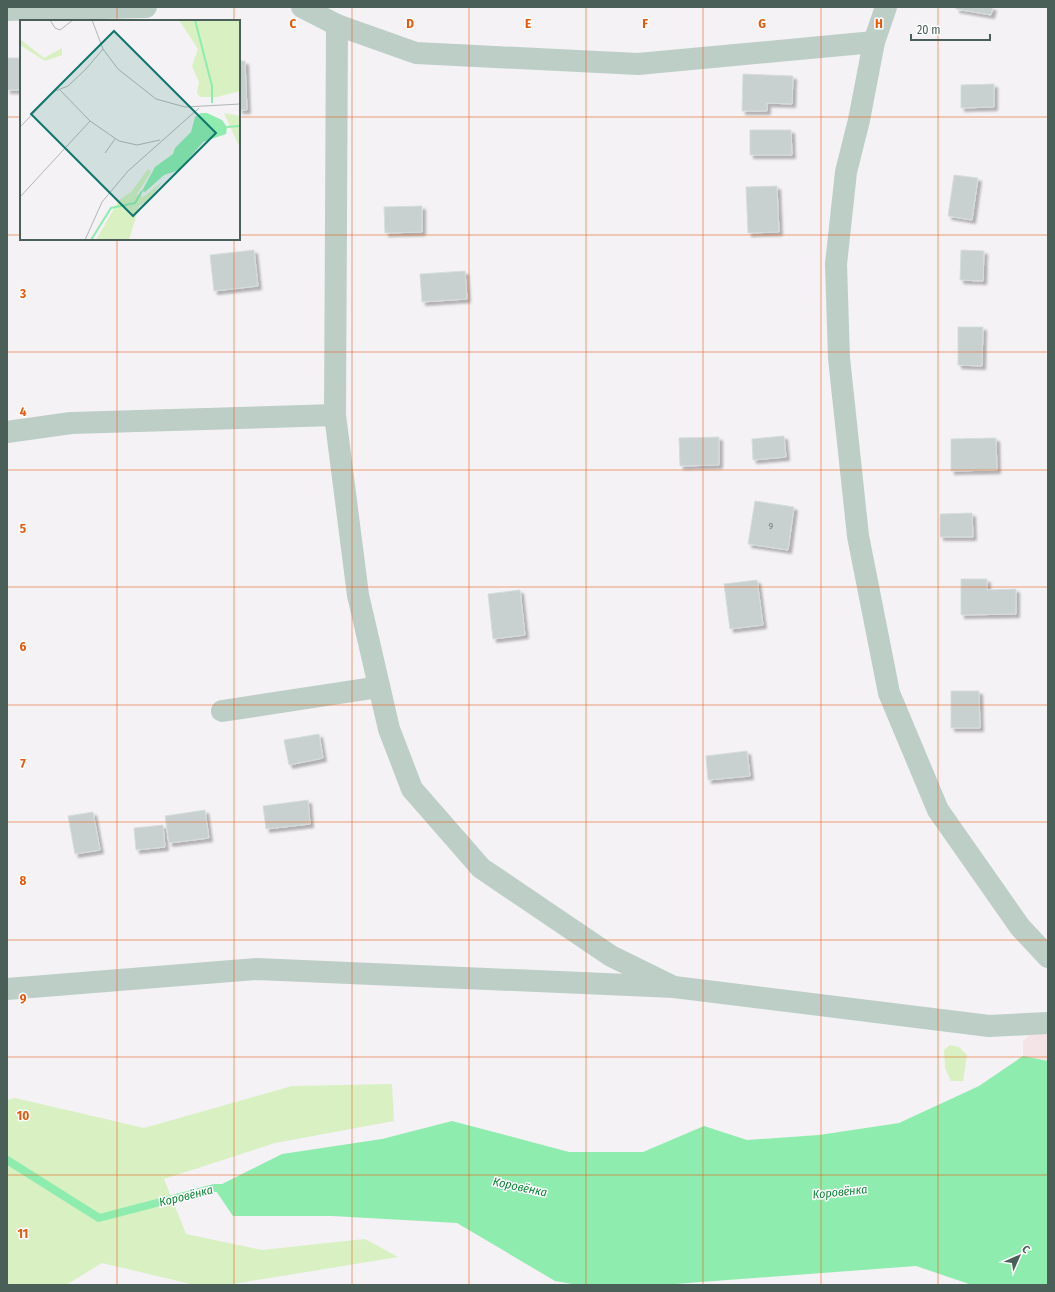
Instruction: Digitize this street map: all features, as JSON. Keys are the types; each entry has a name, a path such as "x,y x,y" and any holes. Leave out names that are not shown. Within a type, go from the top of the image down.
{"street":[{"path":"7,10 146,7"},
{"path":"302,7 337,24 416,53 638,64 874,42"},
{"path":"886,7 874,42 859,120 846,172 836,264 838,358 858,536 889,693 938,810 1020,927 1048,956"},
{"path":"337,24 335,415 358,594 389,729 412,789 481,868 610,956 674,987"},
{"path":"7,432 71,423 335,415"},
{"path":"222,711 379,687"},
{"path":"7,989 257,969 674,987 989,1026 1048,1023"}],"shaded area":[{"path":"950,1045 959,1047 967,1055 963,1081 951,1081 945,1068 944,1050"},
{"path":"392,1084 394,1121 275,1143 164,1179 186,1234 262,1250 365,1239 398,1257 227,1285 195,1285 102,1263 66,1285 7,1285 7,1100 15,1098 144,1128 292,1086"}],"sand":[{"path":"1048,1033 1048,1061 1023,1056 1023,1041 1031,1034"}],"water":[{"path":"1023,1056 1048,1061 1048,1285 972,1285 916,1266 662,1285 577,1285 555,1281 457,1223 332,1216 233,1216 214,1188 282,1154 382,1139 452,1121 569,1152 643,1152 704,1126 747,1140 819,1135 899,1123 979,1086"}],"building":[{"path":"956,7 993,7 991,15 956,9"},
{"path":"7,58 20,58 20,90 7,90"},
{"path":"240,61 245,61 247,110 240,110"},
{"path":"743,74 793,76 792,104 767,103 767,111 742,111"},
{"path":"994,84 994,107 961,108 961,85"},
{"path":"750,130 791,130 792,155 750,155"},
{"path":"954,175 978,178 972,220 948,216"},
{"path":"777,186 779,232 748,233 746,187"},
{"path":"422,206 422,232 385,233 384,207"},
{"path":"254,250 258,286 214,291 210,255"},
{"path":"961,250 984,251 983,281 960,280"},
{"path":"465,271 467,299 422,302 420,274"},
{"path":"958,327 983,327 982,366 958,365"},
{"path":"784,436 786,457 753,460 752,439"},
{"path":"719,437 719,465 680,466 679,438"},
{"path":"996,438 997,470 951,471 951,439"},
{"path":"755,501 794,507 788,550 748,544"},
{"path":"972,513 973,537 940,537 940,514"},
{"path":"961,579 987,579 987,590 1016,589 1016,614 961,615"},
{"path":"757,580 763,625 730,629 724,584"},
{"path":"520,590 525,635 493,639 488,594"},
{"path":"951,691 979,691 980,728 951,728"},
{"path":"319,734 323,758 289,765 284,740"},
{"path":"747,751 750,776 708,780 706,756"},
{"path":"308,800 310,824 266,829 263,806"},
{"path":"205,810 209,838 169,843 165,816"},
{"path":"93,812 100,850 75,854 68,816"},
{"path":"163,825 165,847 136,850 134,828"}],"waterway":[{"name":"Коровёнка","path":"7,1160 99,1218 214,1188 224,1188"}]}
